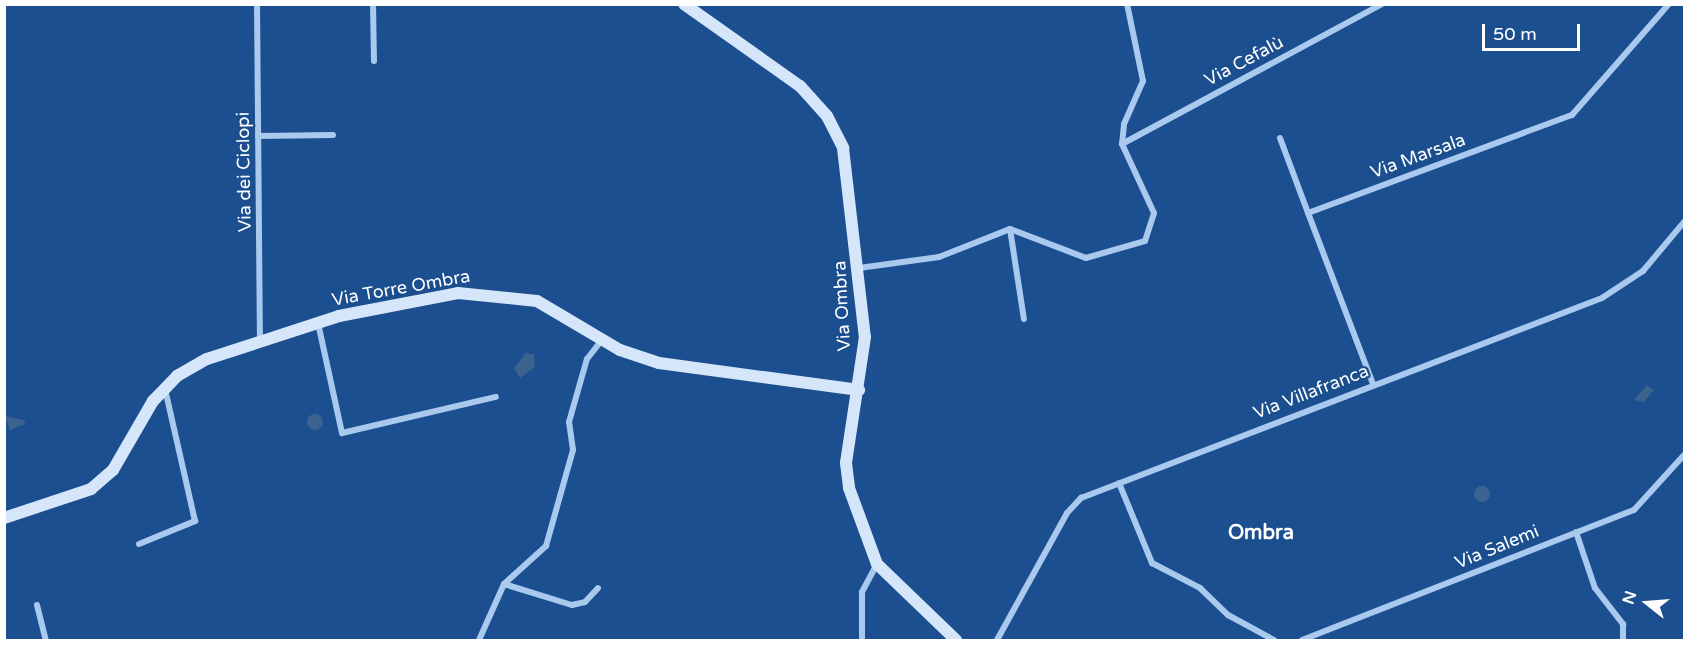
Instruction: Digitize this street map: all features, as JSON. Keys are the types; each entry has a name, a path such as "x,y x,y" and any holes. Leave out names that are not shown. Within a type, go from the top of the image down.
{"street":[{"name":"Via dei Ciclopi","path":"257,4 260,339"},
{"path":"373,4 374,61"},
{"name":"Via Ombra","path":"684,4 781,70 827,116 848,168 865,337 846,476 877,564 956,640"},
{"path":"859,268 939,257 1010,229 1086,258 1145,241 1154,213 1122,144 1124,124 1143,81 1127,4"},
{"name":"Via Cefalù","path":"1122,144 1382,4"},
{"name":"Via Marsala","path":"1308,213 1572,115 1669,4"},
{"path":"258,136 333,135"},
{"path":"1280,138 1373,384"},
{"name":"Via Villafranca","path":"997,640 1073,506 1119,483 1602,298 1643,271 1684,222"},
{"path":"1010,229 1024,320"},
{"name":"Via Torre Ombra","path":"4,518 91,489 113,470 165,388 207,359 260,339 318,322 437,296 491,292 554,308 602,340 659,363 859,390"},
{"path":"318,322 342,433 496,397"},
{"path":"479,640 504,584 546,546 573,450 569,422 587,359 602,340"},
{"path":"139,544 195,521 165,388"},
{"name":"Via Salemi","path":"1302,640 1634,510 1684,455"},
{"path":"1119,483 1152,563 1200,588 1228,615 1274,640"},
{"path":"1576,532 1596,588 1623,624 1623,640"},
{"path":"862,640 862,592 877,564"},
{"path":"504,584 514,591 572,605 585,602 598,588"},
{"path":"37,605 46,640"}],"water":[{"path":"526,353 534,354 535,367 520,378 514,368"},
{"path":"1647,385 1654,390 1644,402 1634,400"},
{"path":"315,414 321,416 323,422 321,428 315,430 309,428 307,422 309,416"},
{"path":"5,416 24,420 25,424 10,430"},
{"path":"1479,486 1485,486 1490,494 1488,500 1479,502 1474,497 1474,491"}],"district":[{"name":"Ombra","path":"1261,533"}]}
